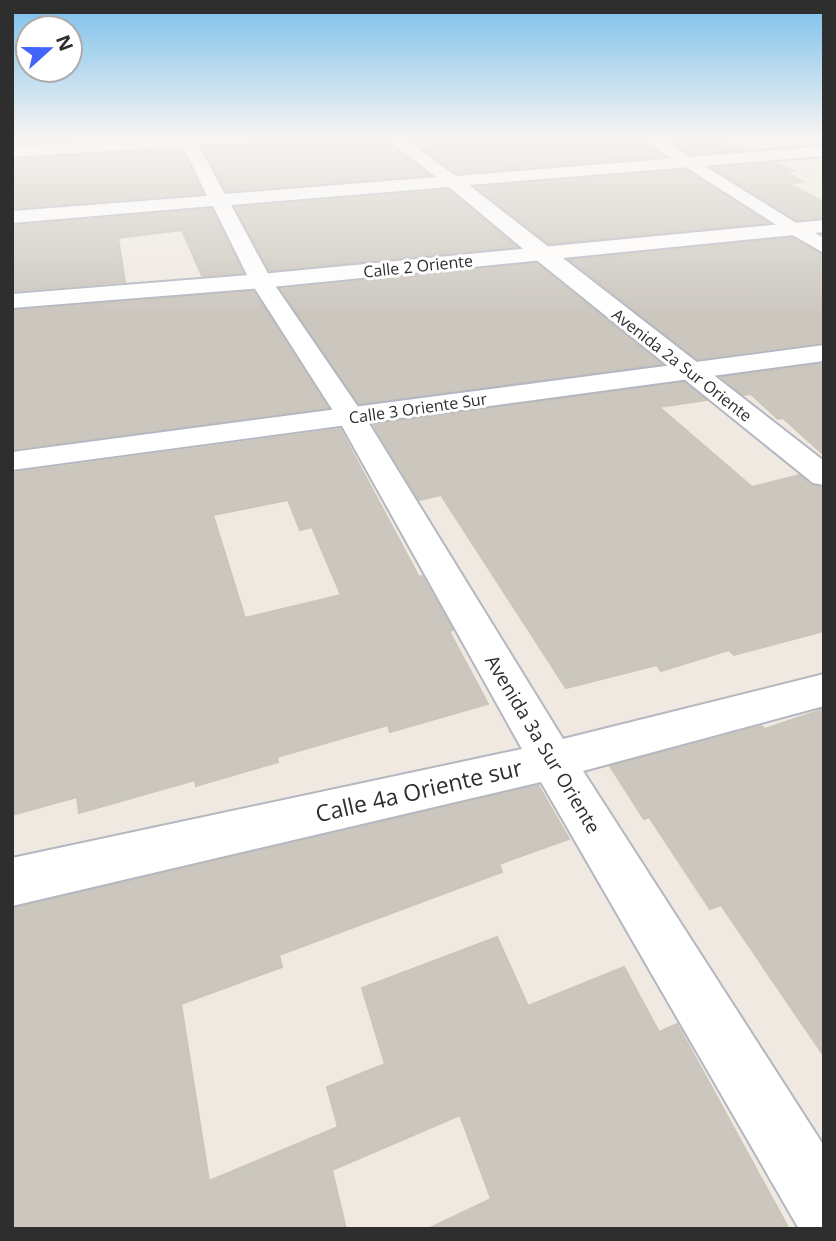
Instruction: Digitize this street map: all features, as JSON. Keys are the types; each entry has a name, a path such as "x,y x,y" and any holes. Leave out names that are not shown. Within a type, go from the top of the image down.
{"street":[{"name":"Avenida 3a Sur Oriente","path":"218,197 261,281 351,417 552,761 824,1207"},
{"path":"12,218 270,197"},
{"name":"Avenida 2a Sur Oriente","path":"472,197 824,476"},
{"path":"746,197 824,247"},
{"name":"Calle 2 Oriente","path":"12,301 261,281 824,226"},
{"name":"Calle 3 Oriente Sur","path":"12,461 824,353"},
{"name":"Calle 4a Oriente sur","path":"12,882 552,761 824,690"}],"building":[{"path":"12,197 163,197 12,208"},
{"path":"361,197 456,197 517,247 269,271 235,207"},
{"path":"489,197 728,197 768,223 549,244"},
{"path":"759,197 814,197 824,202 824,217 796,220"},
{"path":"211,209 243,273 202,276 182,230 118,238 125,282 12,291 12,226"},
{"path":"792,238 824,255 824,342 697,359 570,260"},
{"path":"536,263 661,364 359,404 280,289"},
{"path":"253,291 328,408 12,449 12,311"},
{"path":"824,364 824,455 783,418 778,419 751,394 743,395 721,377"},
{"path":"684,382 706,400 659,407 752,487 799,475 811,485 824,488 824,631 734,655 729,650 661,671 657,665 566,688 441,495 419,500 373,424"},
{"path":"340,429 419,577 422,576 453,630 449,631 488,704 390,732 388,725 277,757 278,762 196,786 195,780 79,813 77,797 12,815 12,473","holes":["288,500 300,530 312,527 341,595 245,618 213,515"]},
{"path":"824,709 824,1056 721,905 710,909 649,817 644,819 610,766 761,726 765,729"},
{"path":"538,785 569,839 499,864 502,872 279,955 282,967 181,1004 209,1181 338,1127 327,1087 385,1064 362,988 497,937 528,1006 624,967 659,1032 677,1024 789,1229 428,1229 491,1199 460,1115 332,1170 346,1229 12,1229 12,908"}]}
